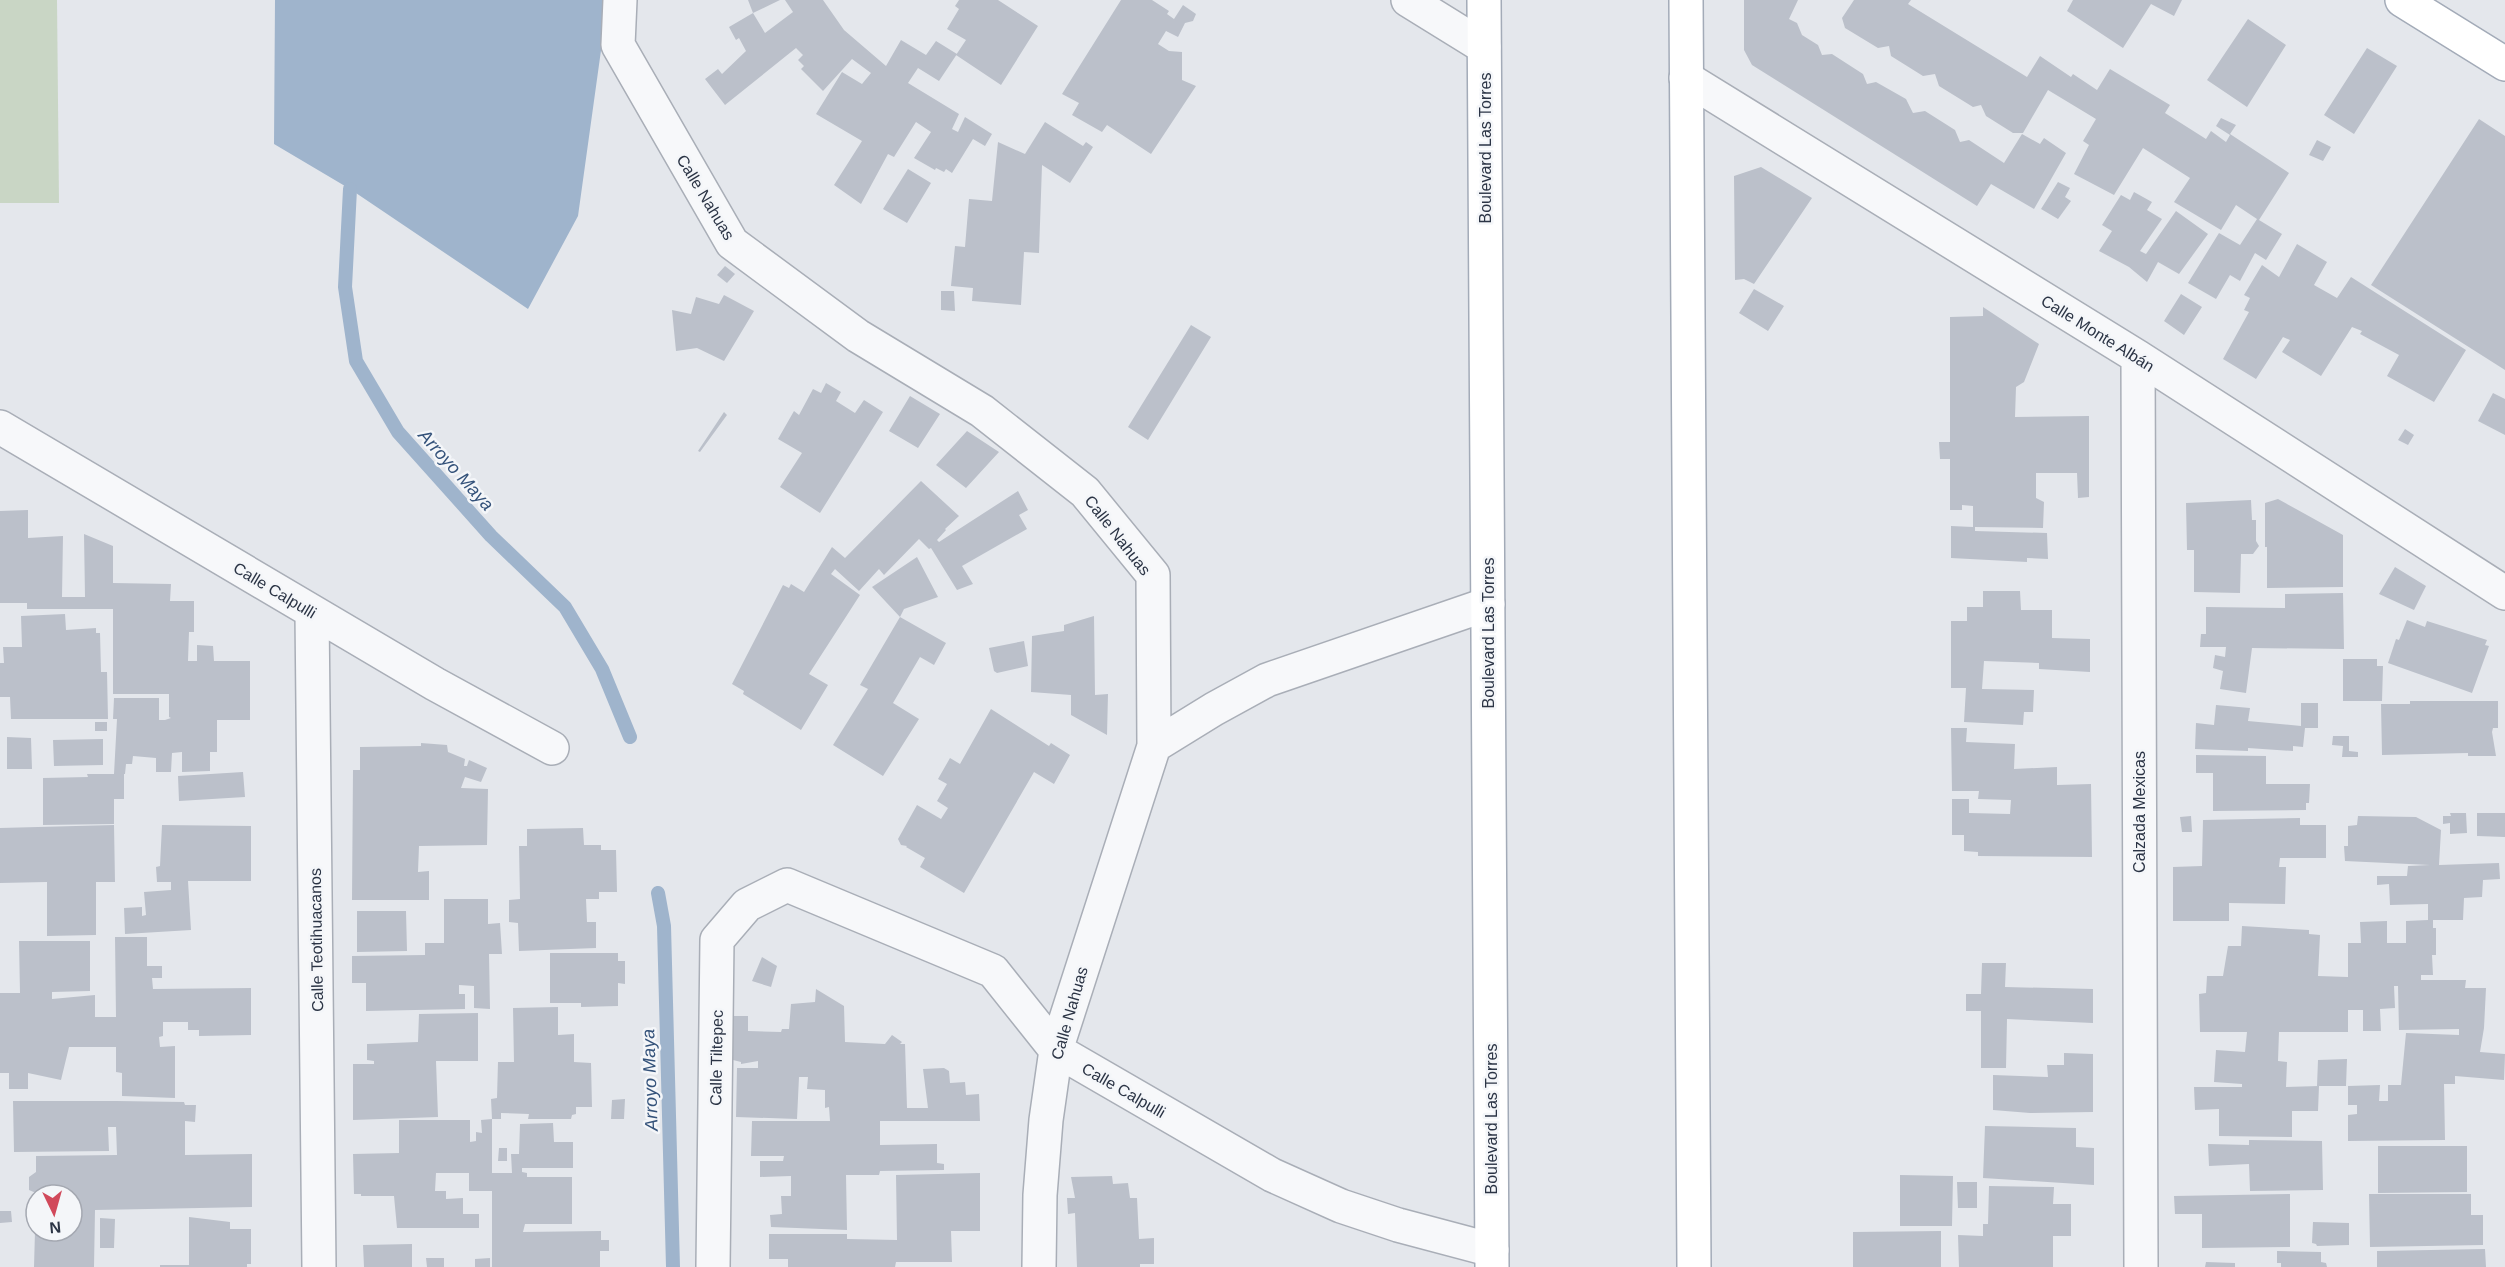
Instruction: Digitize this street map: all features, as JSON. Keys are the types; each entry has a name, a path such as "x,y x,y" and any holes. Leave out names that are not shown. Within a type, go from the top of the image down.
{"main road":[{"name":"Boulevard Las Torres","path":"1484,0 1492,1259"},
{"path":"1686,0 1694,1267"},
{"path":"2402,0 2505,64"}],"street":[{"name":"Calle Nahuas","path":"620,0 618,45 732,243 858,336 982,411 1085,492 1153,575 1154,746 1056,1050 1040,1195 1039,1267"},
{"path":"1408,0 1484,47"},
{"name":"Calle Monte Albán","path":"1686,78 2138,357 2505,593"},
{"name":"Calzada Mexicas","path":"2138,357 2140,1267"},
{"name":"Calle Calpulli","path":"0,428 435,684 552,748"},
{"path":"1154,746 1267,680 1488,604"},
{"name":"Calle Teotihuacanos","path":"312,612 319,1267"},
{"name":"Calle Calpulli","path":"787,885 993,971 1056,1050 1272,1175 1341,1206 1492,1259"},
{"name":"Calle Tiltepec","path":"713,1267 717,940 747,905 787,885"}],"green space":[{"path":"0,0 57,0 59,203 0,203"}],"water":[{"path":"275,0 608,0 578,216 528,309 350,189 274,144"}],"building":[{"path":"748,0 780,0 753,13"},
{"path":"785,0 823,0 844,30 886,66 901,40 926,55 936,41 957,54 939,81 918,68 908,83 959,114 952,129 958,132 965,117 992,134 985,146 973,139 952,173 946,169 944,172 936,168 935,170 914,158 931,132 916,122 894,157 888,154 861,204 834,185 862,141 816,114 842,72 862,84 871,73 852,59 823,91 801,69 804,66 798,60 803,55 796,48 725,105 705,79 718,69 722,74 746,51 739,38 736,40 729,27 753,13 765,33 793,12"},
{"path":"959,0 998,0 1038,26 1001,85 956,55 966,40 947,29 959,9 955,6"},
{"path":"1121,0 1152,0 1169,11 1167,14 1174,19 1183,5 1196,14 1193,21 1185,23 1178,37 1166,31 1158,44 1169,51 1182,52 1182,80 1196,86 1151,154 1107,125 1102,132 1072,115 1079,103 1062,94"},
{"path":"1744,0 1798,0 1789,19 1797,23 1802,35 1818,45 1822,55 1832,54 1863,74 1867,84 1876,82 1906,99 1913,113 1925,111 1955,130 1960,142 1969,140 2004,163 2022,134 2040,144 2044,138 2066,153 2034,209 1991,184 1977,206 1752,65 1744,50"},
{"path":"1854,0 1911,0 1908,4 2027,77 2040,56 2071,77 2073,74 2097,90 2110,69 2170,105 2165,113 2206,139 2211,131 2226,142 2230,135 2216,126 2221,118 2236,125 2230,134 2289,173 2259,220 2282,234 2266,260 2255,253 2240,281 2230,275 2216,299 2188,283 2219,233 2240,245 2257,219 2236,205 2221,230 2174,202 2190,178 2143,148 2114,195 2074,174 2089,145 2083,141 2096,119 2048,90 2023,133 2013,133 1986,116 1981,105 1973,107 1939,86 1935,74 1923,76 1891,56 1889,46 1878,48 1845,28 1842,18"},
{"path":"2073,0 2182,0 2174,16 2151,4 2123,48 2067,11"},
{"path":"2248,19 2286,45 2247,107 2207,80"},
{"path":"2367,48 2397,66 2354,134 2324,115"},
{"path":"2479,119 2505,136 2505,370 2371,285"},
{"path":"1045,122 1083,146 1086,142 1093,147 1070,183 1042,165 1039,253 1024,252 1021,305 972,301 973,288 951,286 955,246 965,247 969,199 992,201 998,142 1025,154"},
{"path":"2317,140 2331,147 2323,161 2309,155"},
{"path":"1761,167 1812,198 1754,284 1744,279 1735,280 1734,176"},
{"path":"908,169 931,183 907,223 883,209"},
{"path":"2058,182 2070,188 2065,197 2071,201 2058,219 2041,209"},
{"path":"2134,192 2152,202 2147,210 2162,219 2140,251 2146,254 2176,211 2208,234 2179,274 2158,262 2147,282 2129,267 2099,251 2112,231 2102,225 2121,195 2130,200"},
{"path":"2297,244 2327,262 2314,285 2337,298 2351,277 2466,350 2434,402 2387,376 2399,355 2360,334 2362,331 2352,327 2321,376 2282,352 2290,340 2283,337 2256,379 2223,359 2249,312 2244,310 2250,298 2244,295 2262,265 2279,277"},
{"path":"725,266 735,274 727,283 717,275"},
{"path":"1754,289 1784,306 1768,331 1739,313"},
{"path":"941,291 954,291 955,311 941,310"},
{"path":"2181,294 2202,307 2184,335 2164,321"},
{"path":"724,295 754,311 724,361 697,348 676,351 672,310 691,314 696,297 719,304"},
{"path":"1983,307 2039,344 2024,382 2016,387 2015,417 2089,416 2089,497 2078,498 2077,473 2036,473 2036,498 2044,502 2043,528 1975,527 1975,531 2047,533 2048,559 2027,558 2027,562 1951,558 1951,526 1973,527 1973,506 1962,505 1962,510 1950,510 1950,459 1940,459 1939,442 1950,442 1950,317 1983,316"},
{"path":"1191,325 1211,337 1148,440 1128,427"},
{"path":"826,383 841,392 836,401 855,413 864,400 883,412 820,513 780,487 802,453 778,439 794,411 799,415 813,389 821,393"},
{"path":"2493,393 2505,399 2505,435 2478,421"},
{"path":"910,396 940,414 918,448 889,431"},
{"path":"724,412 727,415 700,452 698,451"},
{"path":"2405,429 2414,435 2408,445 2398,440"},
{"path":"967,431 999,452 966,488 936,465"},
{"path":"921,481 959,516 945,529 937,540 939,542 1018,491 1028,510 1019,515 1027,529 962,566 973,584 957,590 931,548 929,549 919,539 884,575 879,569 859,591 835,569 831,574 860,595 809,674 828,685 801,730 743,694 744,691 732,684 783,585 789,588 791,584 804,592 832,547 845,558"},
{"path":"2278,499 2343,535 2343,587 2267,588 2265,503"},
{"path":"2251,500 2252,520 2256,520 2256,541 2259,546 2253,554 2241,554 2240,593 2194,592 2194,550 2187,550 2186,503"},
{"path":"28,510 28,538 63,536 62,597 85,597 84,534 113,546 113,583 171,584 170,601 194,601 194,632 189,632 188,661 197,661 197,645 213,646 214,661 250,661 250,720 217,720 217,752 210,752 210,771 182,772 182,752 172,753 171,772 156,772 156,758 133,756 132,764 126,764 124,799 114,799 114,824 43,825 43,778 114,774 117,719 113,719 114,698 159,698 159,720 165,720 171,718 169,717 169,694 113,694 113,609 27,609 27,603 0,603 0,511"},
{"path":"917,557 938,597 904,609 900,617 872,587"},
{"path":"2395,567 2426,586 2414,610 2379,594"},
{"path":"1983,591 2020,591 2021,610 2052,610 2052,638 2090,639 2090,672 2039,669 2039,663 1984,661 1982,689 2034,690 2033,712 2024,712 2023,725 1964,722 1966,688 1951,688 1951,621 1967,621 1967,607 1983,607"},
{"path":"2343,593 2344,649 2252,648 2246,693 2220,689 2223,671 2213,668 2215,655 2225,657 2226,647 2200,647 2201,634 2206,634 2206,607 2285,608 2285,594"},
{"path":"65,614 66,630 96,628 96,633 100,633 101,672 107,672 108,719 11,719 10,697 0,697 0,663 4,663 3,647 22,647 21,616"},
{"path":"1094,616 1095,695 1108,694 1107,735 1071,715 1071,695 1031,692 1032,636 1064,631 1064,625"},
{"path":"900,617 946,643 934,665 920,657 893,703 919,719 883,776 833,745 868,689 860,685"},
{"path":"2407,620 2425,627 2427,621 2487,640 2485,645 2489,646 2472,693 2388,663 2396,639 2399,640"},
{"path":"1024,641 1028,666 997,673 994,671 989,648"},
{"path":"2343,659 2377,659 2377,666 2383,666 2382,701 2343,701"},
{"path":"2410,701 2498,701 2498,728 2493,728 2492,732 2496,756 2468,756 2468,753 2382,755 2381,704 2410,704"},
{"path":"2301,703 2318,703 2318,728 2305,728 2303,747 2293,746 2293,751 2248,748 2248,751 2195,749 2196,723 2214,725 2216,705 2250,708 2248,721 2301,726"},
{"path":"991,709 1049,746 1051,743 1070,755 1054,784 1034,772 964,893 920,867 925,858 907,846 901,845 898,839 917,805 941,819 948,808 937,801 947,784 938,779 950,758 960,764"},
{"path":"95,722 107,722 107,731 95,731"},
{"path":"1951,728 1967,728 1966,742 2015,744 2014,769 2057,767 2057,785 2091,784 2092,857 1978,856 1978,852 1964,851 1964,835 1952,835 1952,799 1969,799 1969,813 2010,814 2011,800 1978,799 1979,791 1952,791"},
{"path":"2333,736 2349,736 2349,751 2358,752 2358,757 2342,757 2343,746 2332,745"},
{"path":"7,737 31,738 32,769 7,769"},
{"path":"103,739 103,765 54,766 53,740"},
{"path":"421,743 447,745 448,752 465,759 464,766 467,766 469,760 487,768 481,782 465,777 461,788 488,789 487,845 419,846 418,872 429,871 429,900 352,900 353,770 360,770 360,747 421,746"},
{"path":"2196,755 2266,756 2266,784 2310,784 2309,803 2306,803 2306,810 2213,811 2213,773 2196,773"},
{"path":"243,772 245,797 179,801 178,776"},
{"path":"2450,813 2466,813 2467,833 2450,834 2450,823 2443,824 2443,816 2451,816"},
{"path":"2477,813 2505,813 2505,837 2477,836"},
{"path":"2191,816 2192,832 2182,832 2180,817"},
{"path":"2358,816 2416,817 2441,830 2439,865 2499,863 2500,879 2483,880 2482,897 2464,898 2463,920 2433,920 2433,928 2436,928 2436,955 2432,955 2433,975 2421,975 2421,980 2466,980 2465,988 2486,988 2480,1052 2505,1054 2504,1080 2455,1076 2455,1084 2444,1084 2445,1140 2348,1141 2348,1115 2357,1114 2357,1105 2348,1105 2348,1086 2380,1085 2379,1101 2388,1101 2388,1085 2401,1085 2406,1033 2459,1035 2459,1029 2399,1030 2398,986 2394,986 2395,1008 2380,1009 2381,1031 2363,1031 2363,1010 2348,1010 2348,1032 2279,1032 2278,1061 2287,1062 2286,1087 2319,1086 2318,1111 2292,1111 2292,1137 2219,1136 2219,1109 2195,1110 2194,1087 2242,1087 2242,1084 2214,1082 2216,1050 2245,1052 2247,1032 2200,1032 2199,994 2206,993 2207,976 2223,976 2228,946 2241,946 2242,926 2309,930 2309,934 2320,935 2318,976 2348,977 2348,943 2361,943 2360,922 2387,921 2387,943 2406,943 2406,921 2428,920 2428,904 2390,905 2389,884 2377,885 2377,876 2407,876 2408,866 2430,865 2345,861 2344,846 2348,846 2348,826 2357,825"},
{"path":"2300,818 2300,825 2326,825 2326,858 2280,858 2279,867 2286,867 2285,904 2229,903 2229,921 2173,921 2173,867 2202,866 2203,820"},
{"path":"114,825 115,882 96,882 96,935 47,936 47,882 0,883 0,828"},
{"path":"162,825 251,826 251,881 188,881 191,930 125,934 124,908 142,907 142,916 146,915 144,892 171,890 171,882 157,882 156,867 160,866"},
{"path":"583,828 584,845 601,845 601,850 616,850 617,892 599,892 599,899 586,899 587,922 596,922 596,948 519,951 518,923 509,922 509,900 520,899 519,846 527,846 527,829"},
{"path":"444,899 488,899 488,924 500,923 502,954 489,954 490,1009 474,1008 474,986 459,985 459,994 465,994 465,1009 366,1011 366,983 352,983 352,956 425,955 425,943 444,943"},
{"path":"357,911 406,911 407,951 357,952"},
{"path":"115,937 147,937 147,966 162,966 162,978 152,978 153,989 251,988 251,1035 199,1036 199,1030 188,1030 188,1022 163,1022 163,1036 159,1037 160,1047 175,1046 175,1098 122,1096 122,1073 116,1072 116,1047 69,1047 61,1080 28,1073 28,1089 9,1089 9,1073 0,1073 0,993 20,993 19,941 90,941 90,991 52,992 52,999 95,995 95,1017 116,1017"},
{"path":"550,953 618,953 618,961 625,961 625,984 618,983 618,1006 581,1007 581,1003 550,1003"},
{"path":"762,957 777,966 771,987 752,981"},
{"path":"1982,963 2006,963 2005,987 2093,989 2093,1023 2007,1019 2006,1068 1981,1068 1981,1011 1966,1011 1966,994 1981,994"},
{"path":"816,989 844,1006 845,1042 885,1044 892,1035 902,1042 900,1044 905,1044 907,1108 928,1108 923,1069 944,1068 949,1071 950,1083 965,1082 966,1095 979,1094 980,1121 880,1121 880,1145 937,1144 937,1163 944,1164 944,1170 880,1171 879,1175 846,1175 847,1230 771,1227 770,1215 782,1214 781,1196 791,1196 791,1176 760,1177 760,1161 783,1161 784,1156 751,1156 752,1121 830,1121 829,1107 825,1108 825,1090 807,1089 808,1077 799,1077 797,1119 736,1117 737,1068 758,1068 758,1061 741,1064 733,1060 708,1060 708,997 734,997 734,1016 748,1016 748,1031 781,1032 782,1029 789,1029 791,1004 815,1002"},
{"path":"558,1007 558,1035 574,1034 574,1062 591,1063 592,1107 576,1107 576,1114 572,1115 571,1119 528,1119 529,1114 501,1113 501,1119 492,1119 491,1099 497,1098 498,1062 514,1062 513,1008"},
{"path":"478,1013 478,1061 436,1061 438,1117 353,1120 353,1064 374,1064 374,1061 367,1060 367,1044 418,1042 419,1014"},
{"path":"2064,1053 2093,1054 2093,1112 2030,1113 1993,1110 1993,1075 2048,1077 2047,1065 2064,1065"},
{"path":"2347,1059 2346,1086 2317,1086 2318,1060"},
{"path":"625,1099 624,1119 611,1119 612,1100"},
{"path":"13,1101 184,1102 185,1105 196,1105 195,1122 185,1121 185,1155 252,1154 252,1207 95,1210 94,1267 34,1267 35,1243 84,1243 84,1183 29,1183 29,1177 36,1172 36,1156 117,1155 116,1127 108,1127 109,1151 14,1152"},
{"path":"492,1119 492,1173 512,1173 511,1154 519,1154 520,1124 553,1123 554,1142 573,1142 573,1168 522,1168 522,1172 527,1173 527,1177 572,1177 572,1224 525,1224 523,1232 601,1231 601,1240 609,1240 609,1251 600,1251 600,1267 492,1267 492,1191 469,1191 469,1173 436,1173 435,1191 446,1191 446,1199 463,1198 463,1214 479,1214 479,1228 397,1228 394,1196 354,1194 353,1154 399,1153 399,1120 470,1120 470,1142 476,1141 476,1132 482,1133 481,1120"},
{"path":"1985,1126 2076,1128 2076,1147 2094,1148 2094,1185 1983,1178"},
{"path":"2249,1140 2322,1141 2323,1190 2250,1191 2249,1164 2209,1166 2208,1144 2249,1145"},
{"path":"2378,1146 2467,1146 2467,1192 2378,1193"},
{"path":"499,1148 507,1148 507,1161 498,1161"},
{"path":"980,1173 980,1231 951,1231 952,1262 896,1262 895,1267 788,1267 788,1259 769,1259 769,1234 847,1234 847,1239 897,1240 896,1175"},
{"path":"1900,1175 1953,1176 1952,1226 1900,1226"},
{"path":"1112,1176 1113,1184 1128,1183 1130,1198 1137,1198 1139,1239 1154,1238 1154,1264 1140,1264 1140,1267 1077,1267 1075,1213 1068,1214 1067,1198 1075,1198 1071,1177"},
{"path":"1957,1182 1977,1182 1977,1208 1958,1208"},
{"path":"1989,1186 2054,1187 2053,1204 2071,1204 2071,1236 2053,1236 2053,1267 1959,1267 1958,1235 1983,1236 1983,1224 1988,1224"},
{"path":"2290,1194 2290,1247 2202,1248 2202,1214 2175,1214 2174,1196"},
{"path":"2369,1194 2471,1194 2471,1215 2483,1215 2483,1245 2370,1247"},
{"path":"0,1211 11,1211 12,1222 0,1223"},
{"path":"189,1217 230,1222 230,1229 251,1229 251,1264 247,1264 247,1267 160,1267 160,1265 189,1265"},
{"path":"100,1218 115,1219 114,1248 100,1248"},
{"path":"2313,1222 2349,1223 2349,1245 2317,1246 2312,1243"},
{"path":"1941,1231 1941,1267 1853,1267 1853,1232"},
{"path":"412,1244 412,1267 364,1267 363,1245"},
{"path":"2485,1249 2486,1267 2377,1267 2377,1251"},
{"path":"2277,1251 2321,1252 2321,1262 2326,1263 2327,1267 2281,1267 2281,1263 2277,1263"},
{"path":"426,1258 444,1258 444,1267 427,1267"},
{"path":"490,1258 490,1267 475,1267 475,1259"},
{"path":"2206,1262 2235,1263 2235,1267 2205,1267"}],"waterway":[{"name":"Arroyo Maya","path":"350,189 345,287 356,361 398,432 491,536 565,607 602,669 630,737"},
{"name":"Arroyo Maya","path":"658,893 664,926 673,1267"}]}
